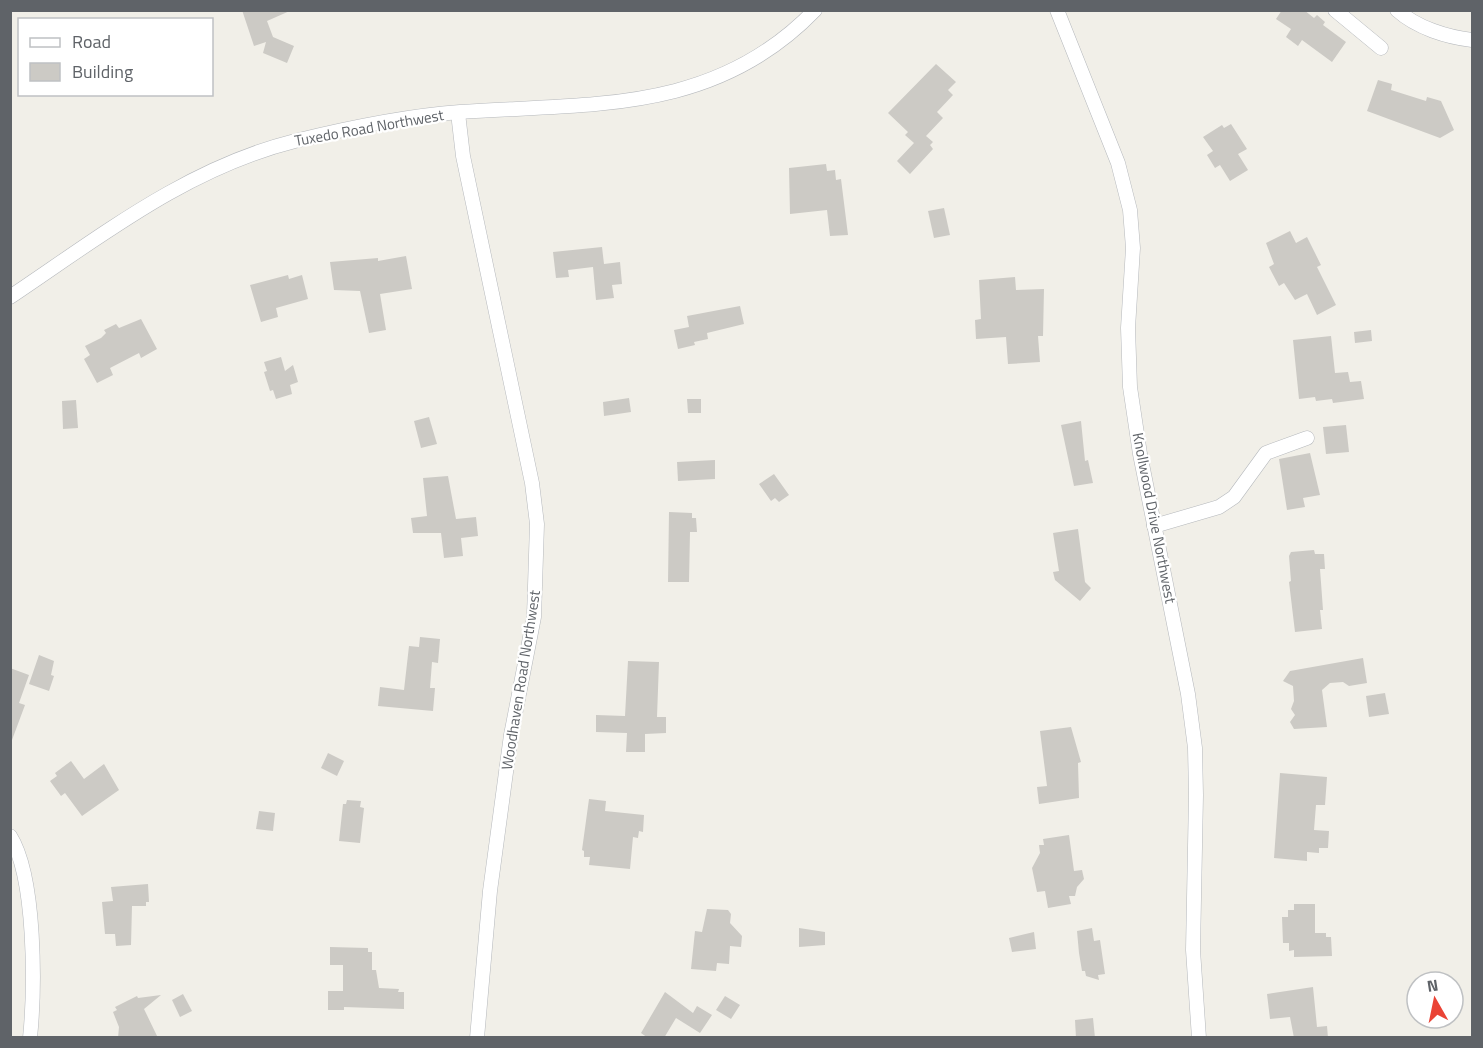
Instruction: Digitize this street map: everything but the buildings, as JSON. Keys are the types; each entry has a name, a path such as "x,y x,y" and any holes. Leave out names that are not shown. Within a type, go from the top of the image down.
{"street":[{"name":"Tuxedo Road Northwest","path":"10,297 146,206 204,173 248,155 294,141 397,120 458,112 584,107 671,92 718,77 760,57 782,42 815,10"},
{"name":"Knollwood Drive Northwest","path":"1057,10 1118,163 1130,210 1133,248 1128,328 1130,387 1154,526 1188,694 1195,748 1197,795 1193,950 1199,1038"},
{"path":"1335,10 1381,48"},
{"path":"1397,10 1436,31 1455,38 1473,40"},
{"name":"Woodhaven Road Northwest","path":"458,112 463,156 532,483 537,524 534,617 512,735 490,891 477,1038"},
{"path":"1154,526 1219,507 1234,497 1266,453 1307,438"},
{"path":"10,836 22,859 26,876 33,971 30,1038"}]}
